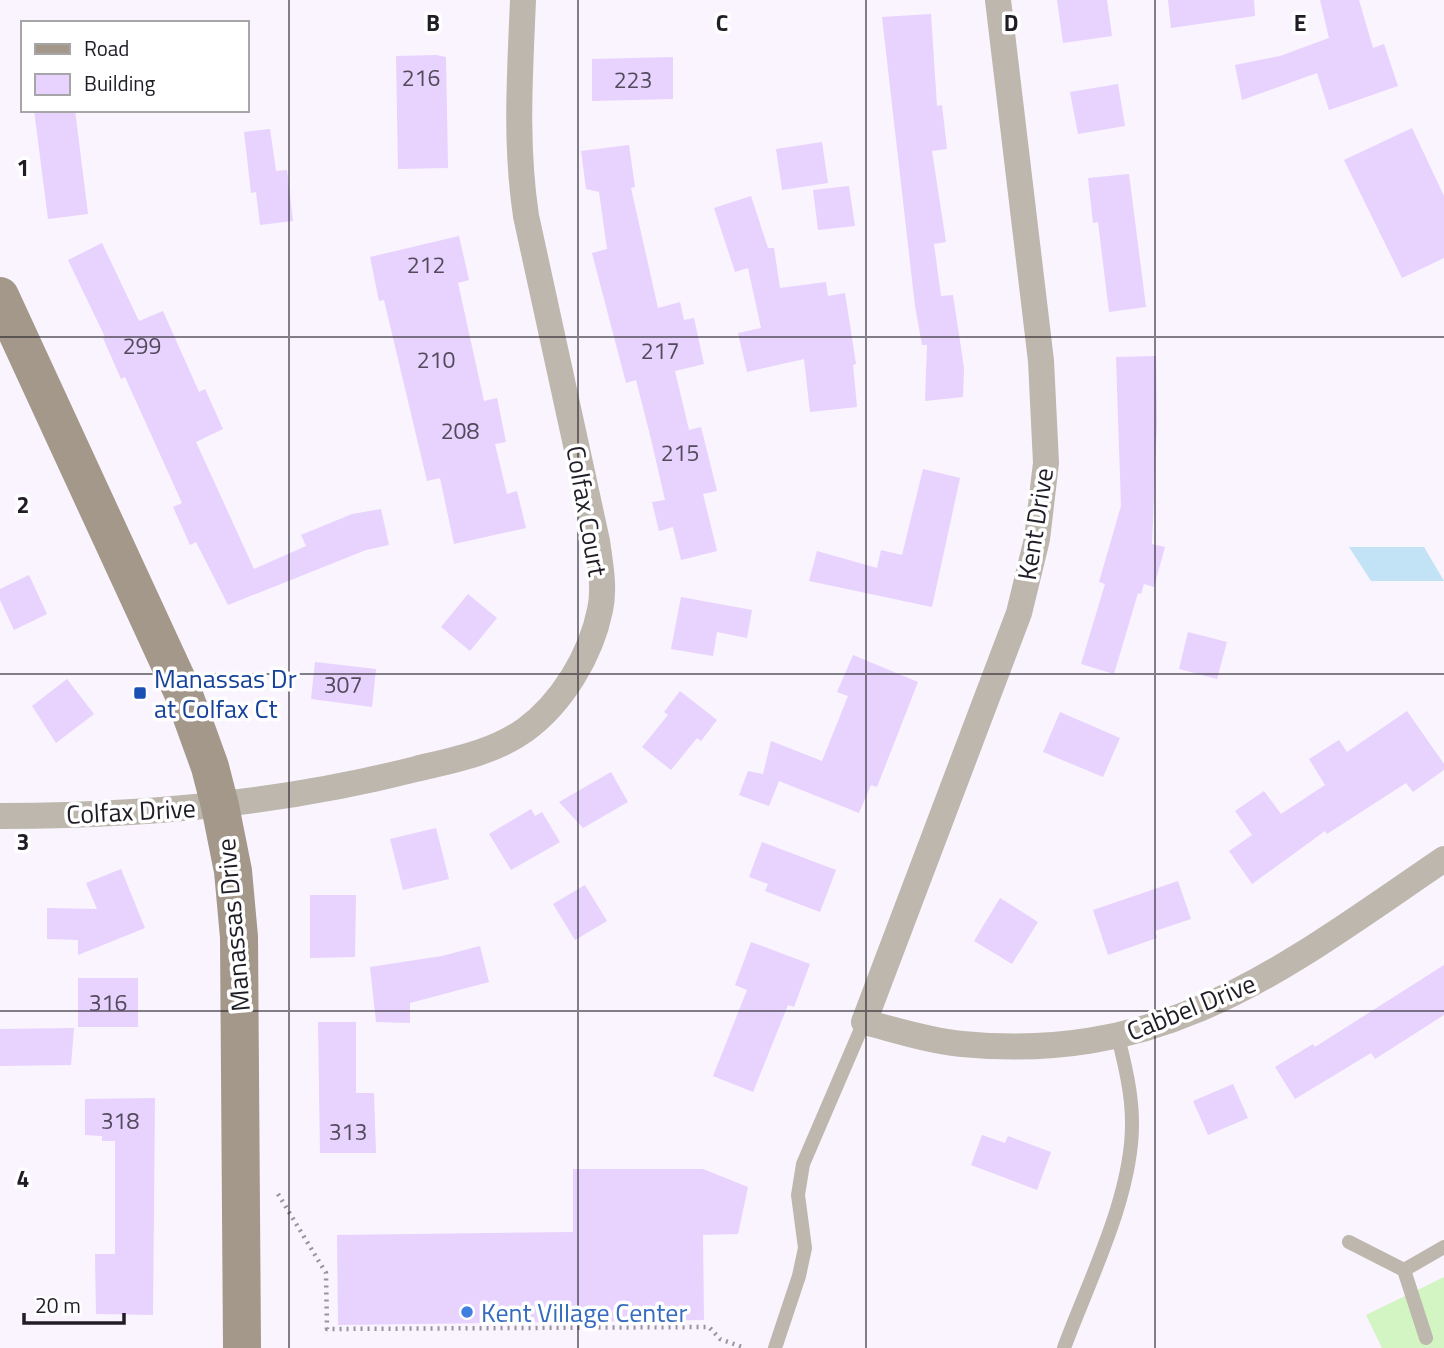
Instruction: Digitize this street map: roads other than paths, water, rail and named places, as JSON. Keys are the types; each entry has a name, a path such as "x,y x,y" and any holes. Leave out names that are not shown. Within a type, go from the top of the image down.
{"main road":[{"name":"Manassas Drive","path":"0,296 184,695 210,767 220,806 233,871 239,937 242,1348"}],"street":[{"name":"Colfax Court","path":"220,806 303,794 392,776 471,756 499,744 526,729 549,707 569,682 594,632 601,608 597,541 526,216 519,170 517,121 523,0"},
{"name":"Kent Drive","path":"864,1022 1019,613 1037,539 1046,463 1041,361 998,0"},
{"name":"Colfax Drive","path":"0,816 220,806"},
{"name":"Cabbel Drive","path":"864,1022 962,1044 1026,1047 1118,1037 1151,1028 1220,1001 1288,965 1444,859"}],"lane":[{"path":"775,1348 805,1248 798,1195 803,1164 864,1022"},
{"path":"1064,1348 1126,1181 1132,1123 1128,1079 1118,1037"},
{"path":"1349,1242 1404,1270 1426,1338"},
{"path":"1404,1270 1444,1247"}],"water":[{"path":"1349,547 1424,547 1444,581 1371,581"}],"place":[{"name":"Manassas Dr at Colfax Ct","path":"140,693"},
{"name":"Kent Village Center","path":"467,1312"}]}
